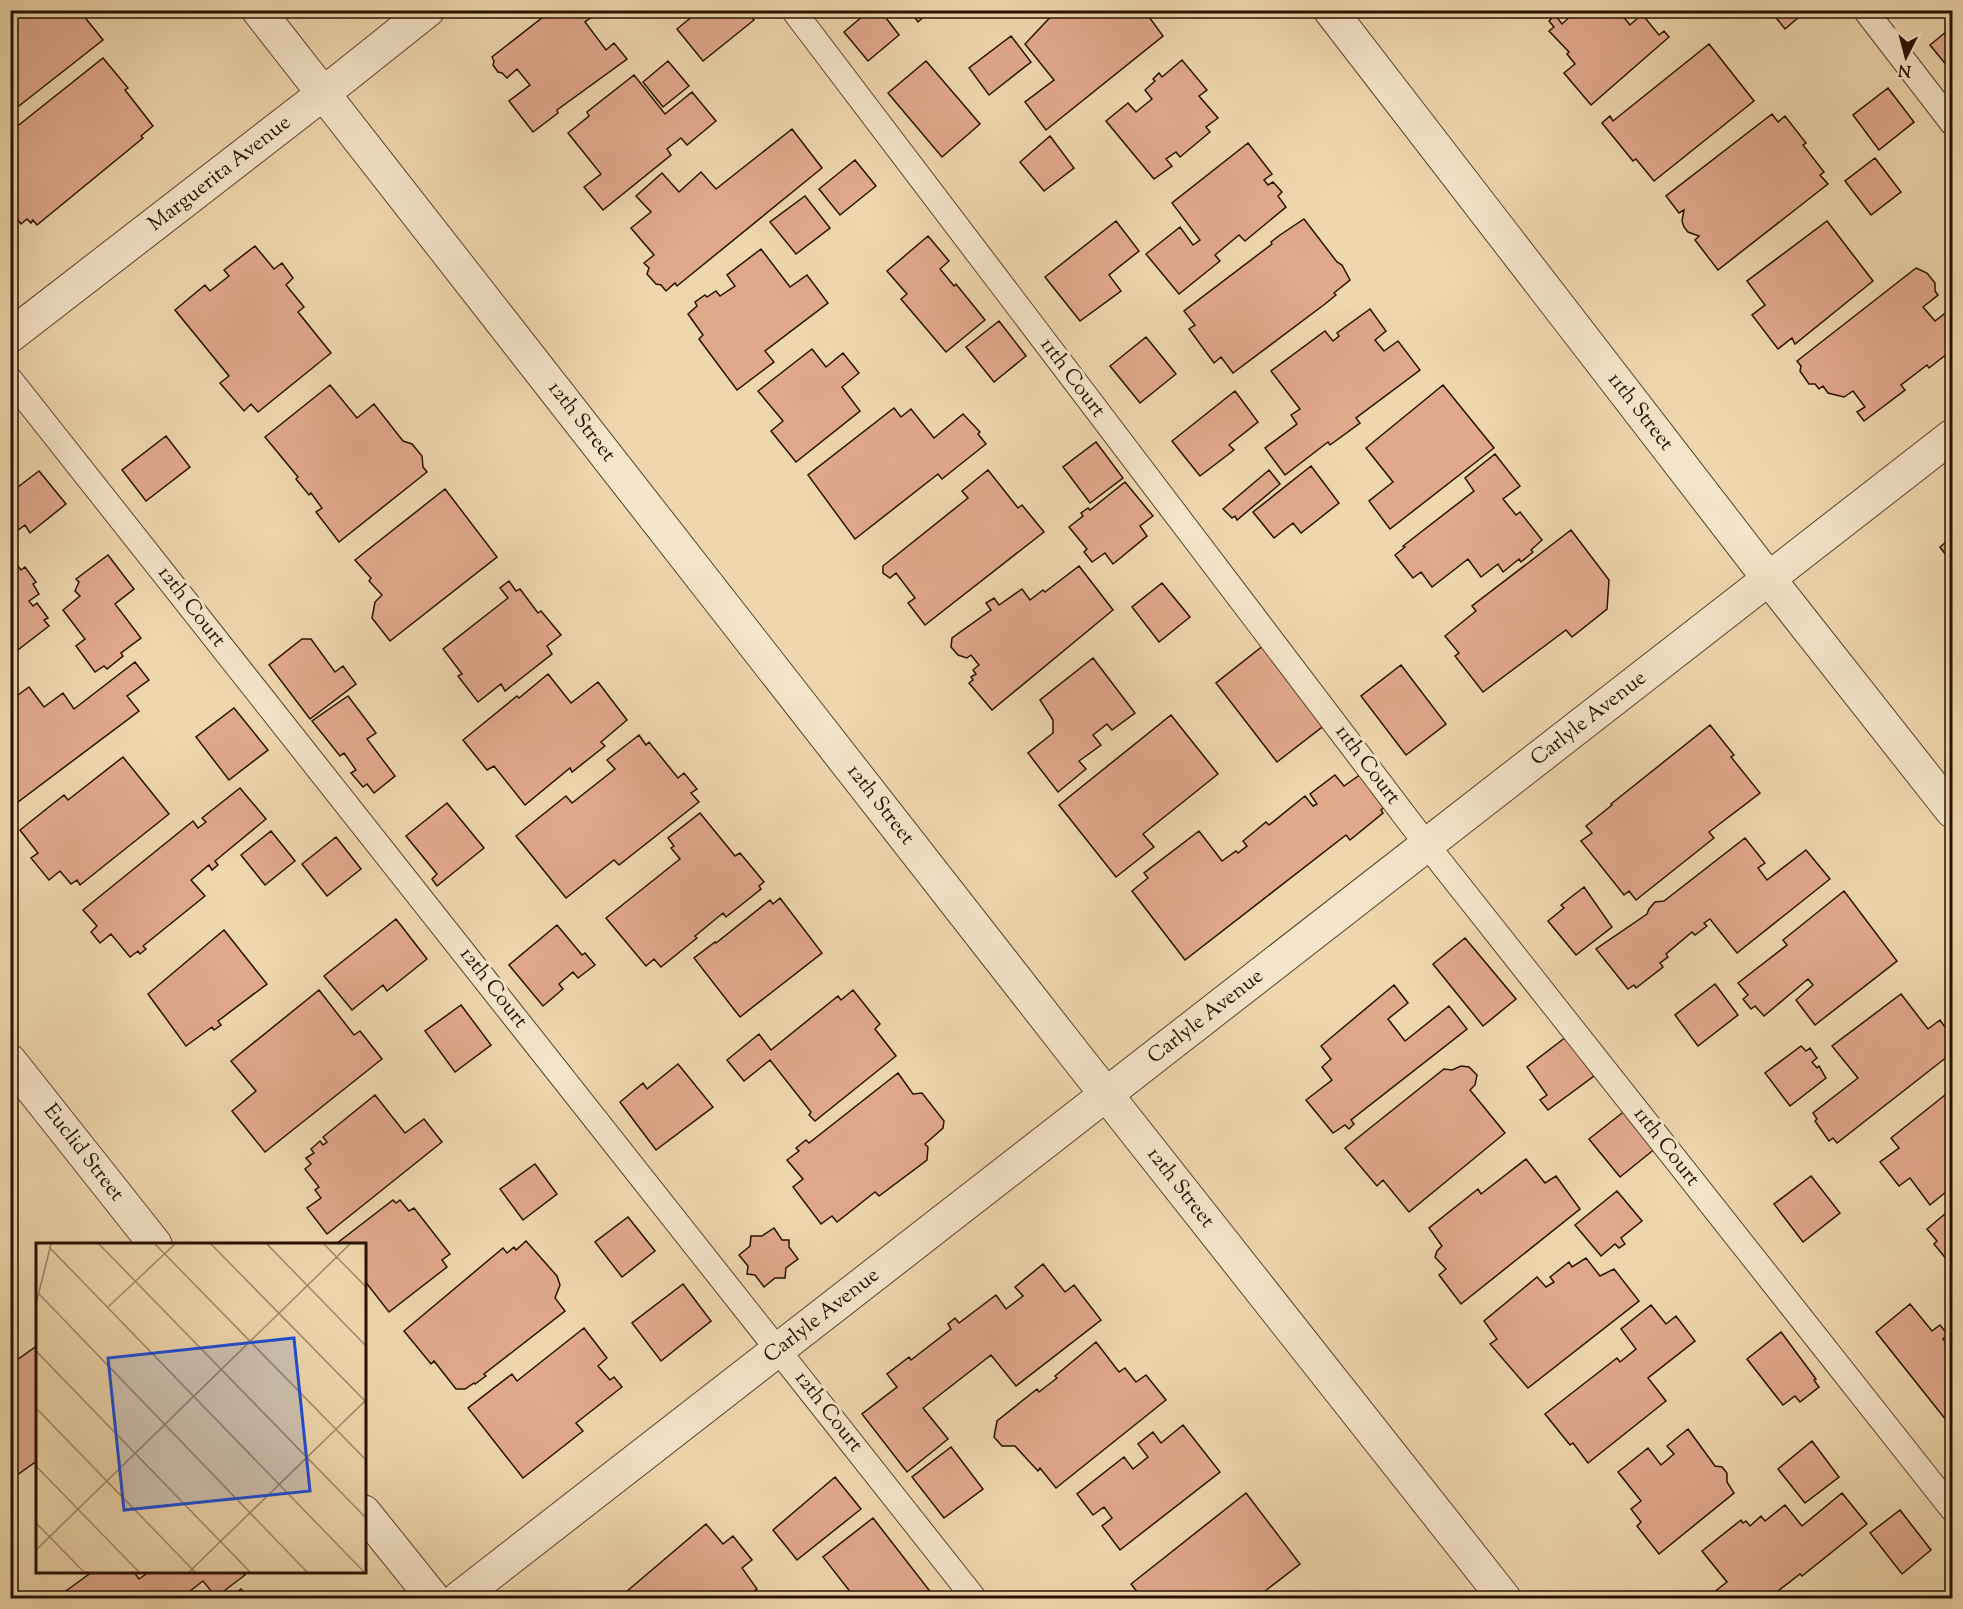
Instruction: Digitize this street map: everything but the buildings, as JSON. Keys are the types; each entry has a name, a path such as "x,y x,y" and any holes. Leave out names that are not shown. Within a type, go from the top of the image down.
{"street":[{"name":"12th Street","path":"258,10 1504,1599"},
{"name":"Marguerita Avenue","path":"10,336 428,10"},
{"name":"11th Street","path":"1330,10 1769,579 1953,811"},
{"name":"Carlyle Avenue","path":"459,1599 1953,436"},
{"name":"Euclid Street","path":"10,1061 152,1243"},
{"path":"366,1515 433,1599"}],"lane":[{"name":"11th Court","path":"793,10 1427,844 1953,1509"},
{"path":"1864,10 1953,123"},
{"name":"12th Court","path":"10,379 974,1599"}]}
